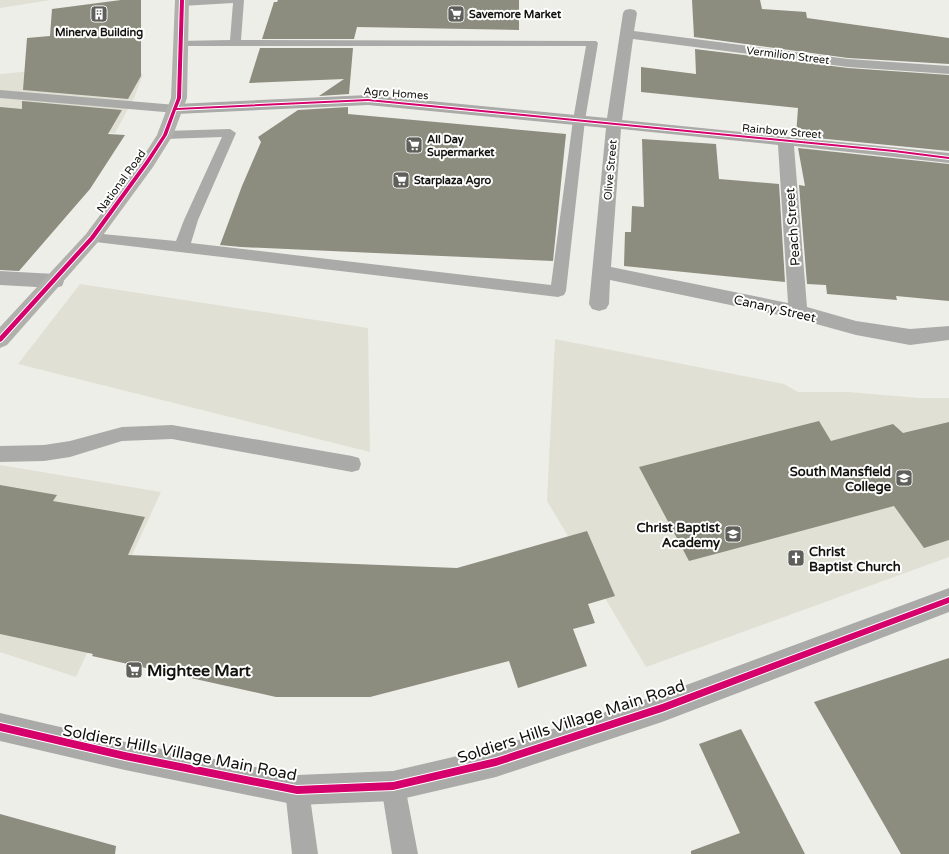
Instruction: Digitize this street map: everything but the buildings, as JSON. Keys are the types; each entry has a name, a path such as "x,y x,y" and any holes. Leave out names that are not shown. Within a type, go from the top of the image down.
{"highway":[{"name":"National Road","path":"0,340 55,281 92,238 165,135 176,109 180,88 182,1"}],"street":[{"name":"Olive Street","path":"599,304 614,124 630,13"},
{"name":"Vermilion Street","path":"628,34 848,62 949,70"},
{"name":"Agro Homes","path":"176,109 368,100 614,124"},
{"name":"Rainbow Street","path":"614,124 786,142 894,151 949,158"},
{"name":"Peach Street","path":"786,142 798,312"},
{"name":"Canary Street","path":"602,272 798,312 856,328 910,336 949,333"},
{"path":"0,278 55,281"},
{"name":"Soldiers Hills Village Main Road","path":"0,728 125,756 297,790 393,786 496,762 662,708 949,600"}],"lane":[{"path":"182,1 240,0 236,44"},
{"path":"92,238 558,290 578,120 592,43 181,43"},
{"path":"0,94 176,109"},
{"path":"165,135 230,133 191,220 182,247"},
{"path":"0,454 44,453 70,449 122,434 172,432 352,464"},
{"path":"393,786 405,854"},
{"path":"297,790 305,854"}],"shaded area":[{"path":"0,0 51,0 0,8"},
{"path":"67,68 143,74 135,96 115,133 0,128 0,74"},
{"path":"80,284 368,328 370,452 18,364"},
{"name":"Christ Baptist Academy","path":"555,339 784,384 798,392 848,392 919,398 949,398 949,557 646,667 547,501"},
{"path":"0,465 161,492 76,677 0,652"}],"cycle path":[{"path":"0,340 92,238 147,163 165,135 179,98 182,0"},
{"path":"176,109 368,100 894,151 949,158"},
{"path":"0,727 125,756 297,790 393,786 496,762 662,708 949,600"}],"place":[{"name":"Minerva Building","path":"99,14"},
{"name":"Savemore Market","path":"456,14"},
{"name":"All Day Supermarket","path":"414,145"},
{"name":"Starplaza Agro","path":"401,180"},
{"name":"South Mansfield College","path":"904,478"},
{"name":"Christ Baptist Academy","path":"733,534"},
{"name":"Christ Baptist Church","path":"796,558"},
{"name":"Mightee Mart","path":"134,670"}]}
